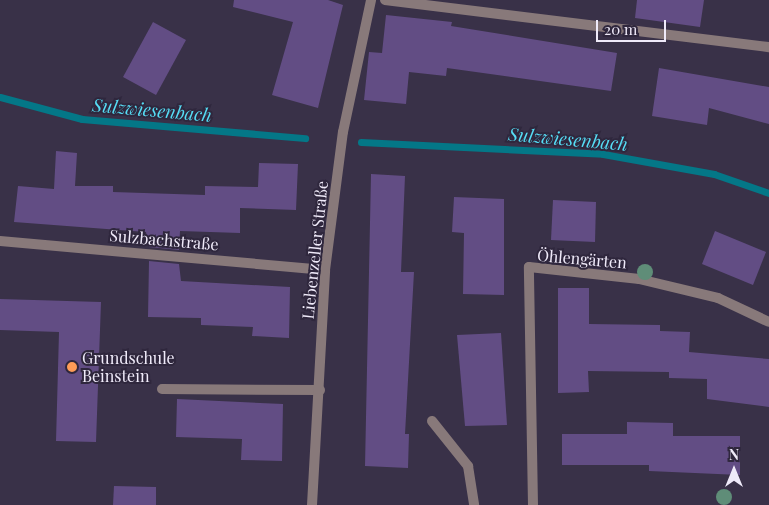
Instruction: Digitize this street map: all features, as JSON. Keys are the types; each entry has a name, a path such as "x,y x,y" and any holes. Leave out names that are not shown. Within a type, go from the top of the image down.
{"street":[{"name":"Liebenzeller Straße","path":"312,505 320,390 325,270 344,132 371,0"},
{"path":"385,0 769,48"},
{"name":"Sulzbachstraße","path":"0,241 325,270"},
{"name":"Öhlengärten","path":"532,505 529,267 639,279 718,298 769,322"},
{"path":"162,389 320,390"},
{"path":"432,421 468,466 474,505"}],"building":[{"path":"234,0 328,0 343,5 318,108 272,95 293,22 233,7"},
{"path":"637,0 704,0 700,27 635,18"},
{"path":"386,15 452,22 451,26 617,53 611,91 447,68 446,76 409,72 406,104 364,100 369,52 382,53"},
{"path":"153,22 186,40 156,95 123,77"},
{"path":"659,68 769,87 769,124 709,108 707,125 652,116"},
{"path":"56,151 77,153 75,186 113,186 113,192 205,195 205,186 258,187 259,163 298,164 296,210 240,208 240,233 180,231 179,250 149,247 146,232 14,222 18,186 54,189"},
{"path":"371,174 405,176 401,272 414,272 405,434 409,434 408,468 365,466"},
{"path":"454,197 504,199 504,295 463,294 464,233 452,232"},
{"path":"553,200 596,202 595,242 551,240"},
{"path":"715,231 766,252 753,285 702,264"},
{"path":"149,261 179,264 181,281 290,287 289,338 252,336 253,327 201,325 201,318 148,317"},
{"path":"558,288 589,288 589,324 660,325 660,331 690,332 689,352 769,359 769,407 707,399 707,379 669,378 669,372 588,371 589,392 558,393"},
{"name":"Grundschule Beinstein","path":"0,299 101,302 96,442 56,441 59,332 0,330"},
{"path":"501,333 507,425 465,426 457,335"},
{"path":"177,399 283,404 282,461 241,460 242,439 176,437"},
{"path":"627,422 673,423 673,436 740,436 740,475 649,471 649,465 562,465 562,434 627,434"},
{"path":"114,486 156,487 156,505 113,505"}],"waterway":[{"name":"Sulzwiesenbach","path":"0,97 82,119 305,138"},
{"name":"Sulzwiesenbach","path":"361,142 603,154 714,174 769,193"}],"place":[{"name":"Grundschule Beinstein","path":"72,367"}]}
